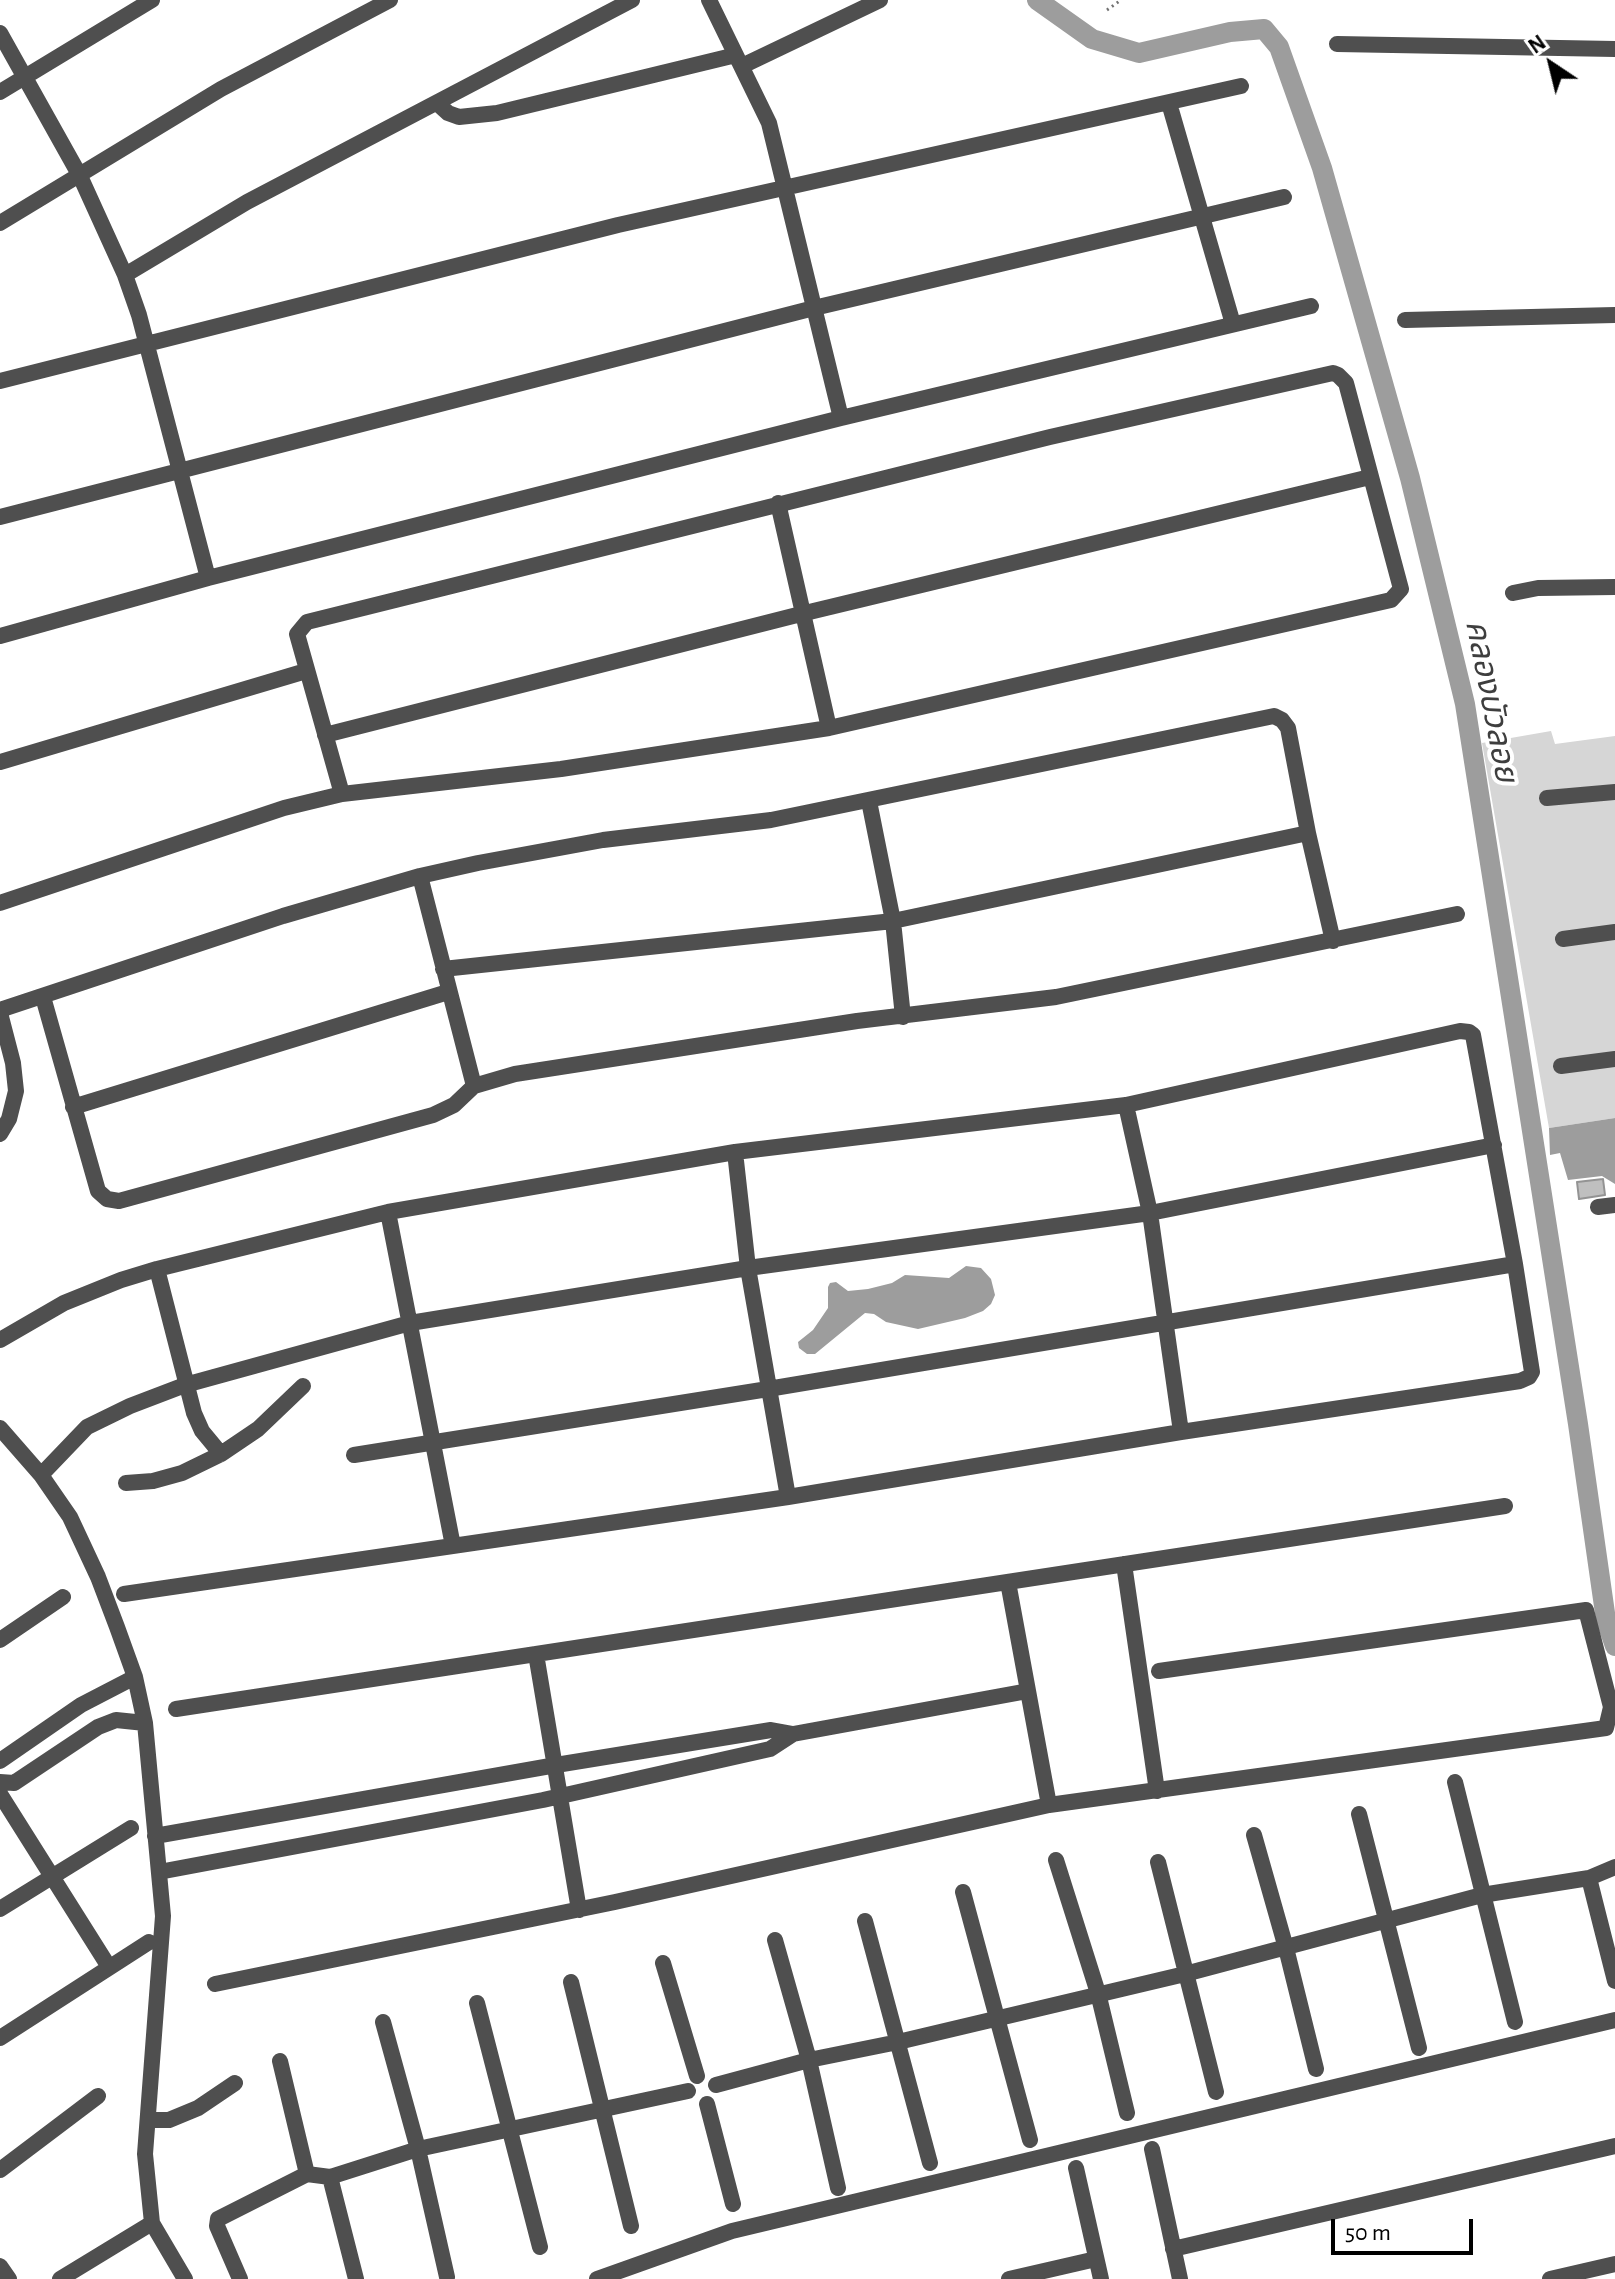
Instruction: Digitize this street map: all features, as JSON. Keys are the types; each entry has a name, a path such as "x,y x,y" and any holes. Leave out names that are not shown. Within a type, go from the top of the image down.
{"street":[{"path":"0,92 152,0"},
{"path":"0,223 221,89 390,0"},
{"path":"125,275 247,202 632,0"},
{"path":"709,0 769,123 841,418"},
{"path":"437,103 448,113 459,117 497,113 739,61 880,0"},
{"path":"0,33 80,176 125,275 208,578"},
{"path":"1337,44 1615,49"},
{"path":"0,381 588,232 1241,86"},
{"path":"1169,103 1233,324"},
{"path":"0,517 814,308 1284,197"},
{"path":"0,636 208,578 841,418 1311,306"},
{"path":"1405,320 1615,315"},
{"path":"0,903 284,808 342,794 576,767 829,728 1391,600 1401,589 1346,383 1333,373 1050,437 307,622 297,634 342,794"},
{"path":"325,735 801,614 1370,477"},
{"path":"778,503 829,728"},
{"path":"1513,593 1538,588 1615,587"},
{"path":"0,762 306,671"},
{"path":"0,1134 9,1119 16,1091 13,1063 0,1012 283,916 420,876 541,850 771,820 1274,716 1288,728 1333,941"},
{"path":"1547,798 1615,792"},
{"path":"869,801 893,921 903,1017"},
{"path":"443,969 893,921 1308,833"},
{"path":"420,876 474,1086"},
{"path":"43,997 98,1191 107,1199 119,1201 433,1115 454,1105 474,1086 515,1074 857,1021 1056,997 1457,914"},
{"path":"1563,939 1615,932"},
{"path":"73,1107 448,992"},
{"path":"0,1340 64,1303 157,1269 388,1212 735,1152 1126,1105 1460,1031 1469,1032 1474,1039 1532,1372 1520,1381 1181,1432 788,1497 124,1594"},
{"path":"1561,1066 1615,1059"},
{"path":"1126,1105 1150,1213 1181,1432"},
{"path":"41,1475 87,1427 185,1385 410,1323 748,1268 1150,1213 1494,1145"},
{"path":"735,1152 748,1268 788,1497"},
{"path":"388,1212 453,1546"},
{"path":"354,1455 1515,1264"},
{"path":"157,1269 185,1385 202,1431 221,1454"},
{"path":"126,1483 153,1481 182,1473 221,1454 258,1429 303,1386"},
{"path":"0,1428 41,1475 70,1517 98,1577 135,1677 145,1723 163,1916 145,2154 152,2223 185,2279"},
{"path":"176,1709 1505,1506"},
{"path":"1124,1564 1157,1791"},
{"path":"1008,1582 1049,1805"},
{"path":"0,1640 63,1597"},
{"path":"215,1984 579,1910 1049,1805 1606,1728 1611,1707 1586,1610 1159,1671"},
{"path":"536,1654 579,1910"},
{"path":"0,1761 81,1705 135,1677"},
{"path":"155,1836 556,1765 771,1730 793,1734 1028,1691"},
{"path":"0,1782 14,1783 98,1727 116,1720 145,1723"},
{"path":"159,1872 561,1796 770,1749 793,1734"},
{"path":"1455,1782 1515,2022"},
{"path":"0,1794 109,1967"},
{"path":"1359,1814 1419,2048"},
{"path":"0,1909 131,1828"},
{"path":"1254,1835 1316,2069"},
{"path":"1056,1860 1098,1993 1127,2113"},
{"path":"1158,1862 1216,2092"},
{"path":"716,2085 809,2060 1185,1974 1482,1895 1589,1878 1615,1867"},
{"path":"1589,1878 1615,1981"},
{"path":"963,1892 1030,2140"},
{"path":"865,1921 930,2163"},
{"path":"775,1940 809,2060 838,2188"},
{"path":"0,2038 149,1942"},
{"path":"663,1963 697,2076"},
{"path":"571,1982 631,2226"},
{"path":"477,2003 540,2247"},
{"path":"597,2279 732,2231 1615,2020"},
{"path":"383,2022 418,2149 447,2277"},
{"path":"280,2061 307,2174"},
{"path":"697,2076 709,2077 716,2085 715,2096 707,2104"},
{"path":"697,2076 688,2091 694,2102 707,2104"},
{"path":"148,2120 169,2120 198,2108 235,2083"},
{"path":"240,2279 217,2226 218,2219 307,2174 330,2177 418,2149 688,2091"},
{"path":"0,2170 98,2096"},
{"path":"707,2104 733,2204"},
{"path":"1173,2249 1615,2146"},
{"path":"1152,2149 1180,2279"},
{"path":"1076,2168 1101,2279"},
{"path":"330,2177 356,2279"},
{"path":"60,2279 152,2223"},
{"path":"1009,2279 1096,2259"},
{"path":"1550,2279 1615,2264"},
{"path":"0,2266 9,2279"}],"path":[{"path":"1107,10 1121,0"}],"shaded area":[{"path":"1551,731 1555,744 1615,736 1615,1118 1549,1128 1482,743"},
{"path":"1615,1118 1615,1184 1602,1176 1568,1180 1560,1153 1550,1155 1549,1128"},
{"path":"966,1266 981,1268 991,1279 995,1295 983,1311 918,1329 886,1322 874,1314 865,1313 815,1354 807,1354 799,1348 798,1342 813,1330 828,1308 830,1283 836,1282 848,1291 868,1289 892,1283 905,1275 949,1278"}],"building":[{"path":"1603,1179 1605,1195 1579,1199 1577,1182"}],"waterway":[{"name":"คลองบัวลอย","path":"1037,0 1092,39 1139,53 1230,32 1264,29 1279,47 1322,168 1410,478 1465,704 1606,1620 1615,1646"}]}
